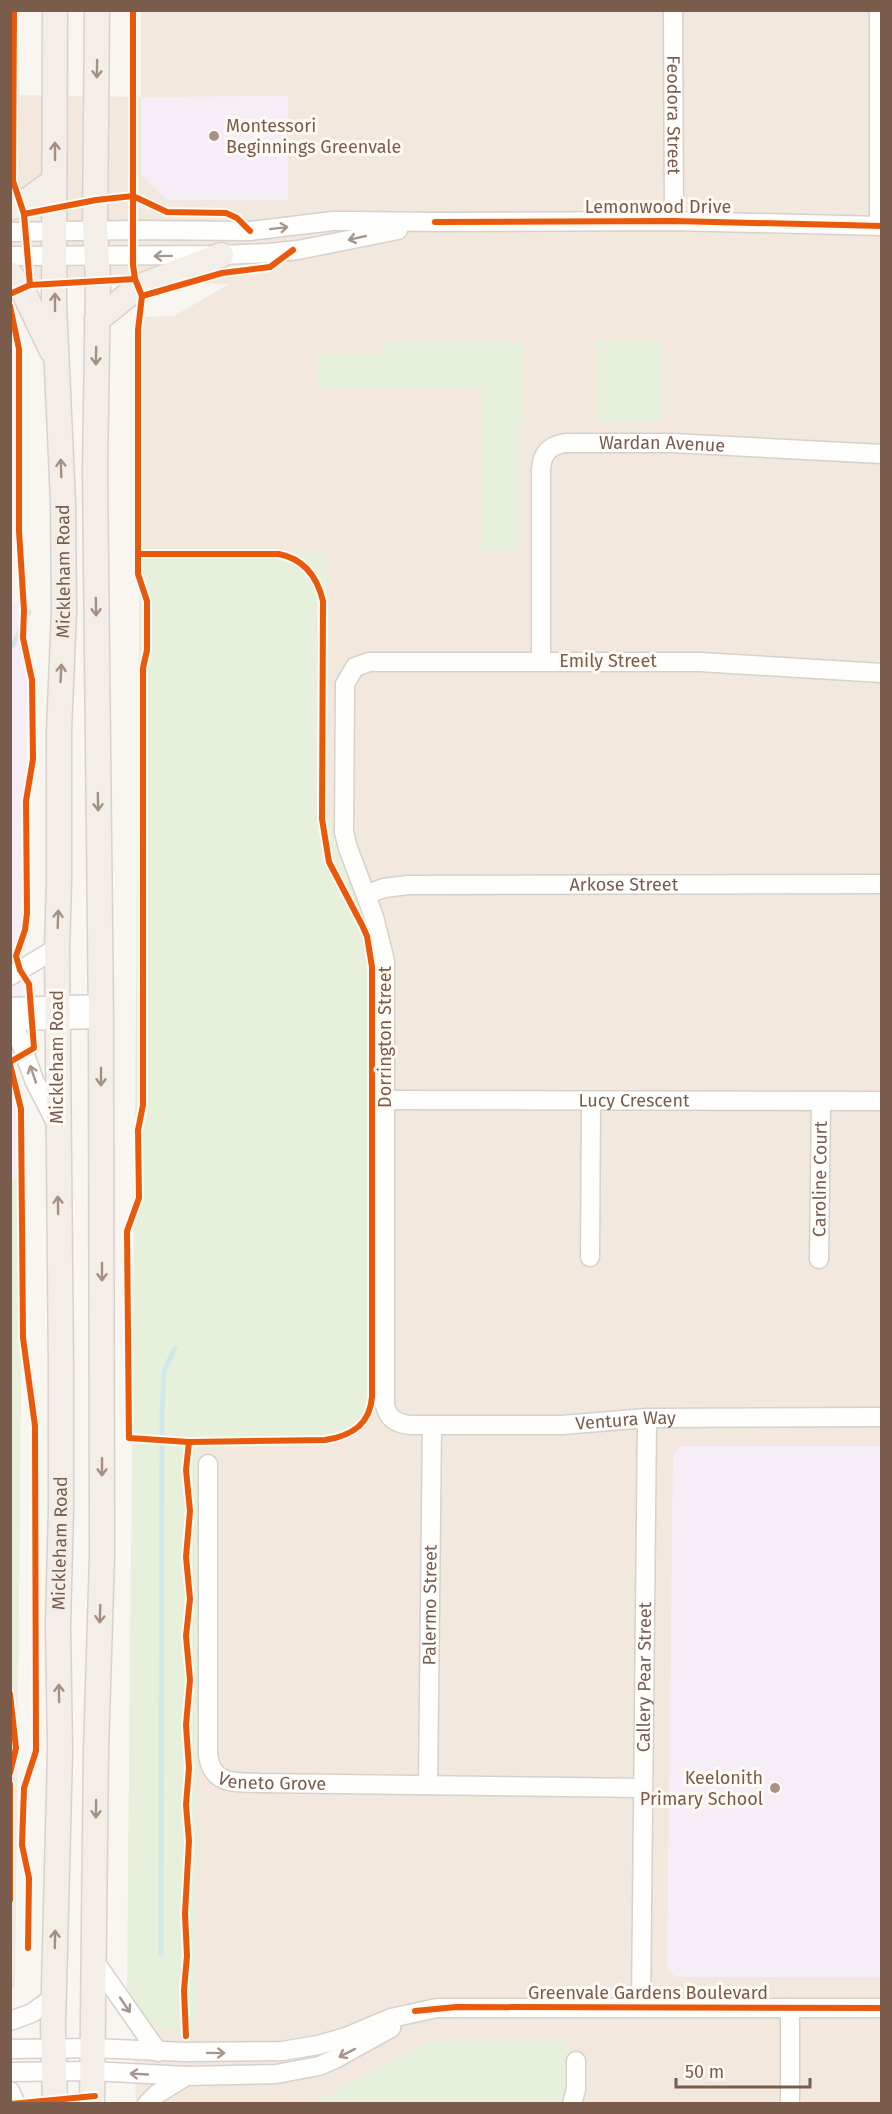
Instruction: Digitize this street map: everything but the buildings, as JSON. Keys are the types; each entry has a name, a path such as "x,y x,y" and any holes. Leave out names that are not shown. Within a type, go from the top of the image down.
{"main road":[{"name":"Mickleham Road","path":"55,10 54,255 63,501 64,611 59,731 57,948 61,1508 58,1626 60,1752 54,1997 55,2103"},
{"name":"Mickleham Road","path":"92,2103 96,1751 102,1556 101,1012 95,462 97,10"},
{"path":"10,208 22,204 54,181"},
{"path":"97,320 138,287 221,255"},
{"path":"10,274 22,289 57,361"}],"street":[{"name":"Feodora Street","path":"673,10 674,221"},
{"path":"879,10 880,226"},
{"name":"Lemonwood Drive","path":"10,232 54,230 250,231 333,221 674,221 880,226"},
{"name":"Lemonwood Drive","path":"10,256 221,255 298,250 435,222"},
{"name":"Wardan Avenue","path":"541,661 541,465 547,450 556,445 672,443 882,454"},
{"name":"Emily Street","path":"345,684 355,667 369,662 700,662 882,673"},
{"name":"Dorrington Street","path":"345,684 344,832 351,857 367,894 386,961 385,1398"},
{"name":"Arkose Street","path":"367,894 384,888 408,885 882,884"},
{"path":"10,976 57,948"},
{"path":"57,1125 34,1080 11,1016 58,1011 75,1020 101,1012"},
{"name":"Lucy Crescent","path":"386,1100 882,1101"},
{"path":"590,1257 591,1101"},
{"name":"Caroline Court","path":"819,1259 822,1101"},
{"name":"Ventura Way","path":"385,1398 386,1411 396,1422 411,1425 562,1425 647,1418 882,1417"},
{"name":"Callery Pear Street","path":"640,2007 647,1418"},
{"name":"Palermo Street","path":"428,1785 432,1425"},
{"name":"Veneto Grove","path":"208,1464 207,1737 211,1769 219,1777 245,1783 643,1788"},
{"path":"93,1959 158,2052"},
{"path":"10,2021 32,2013 54,1997"},
{"name":"Greenvale Gardens Boulevard","path":"54,2060 92,2060 158,2052 259,2053 302,2048 346,2037 391,2018 415,2011 456,2007 882,2008"},
{"path":"790,2008 790,2103"},
{"name":"Greenvale Gardens Boulevard","path":"92,2060 186,2076 276,2074 319,2066 360,2046 415,2011"},
{"path":"10,2049 54,2060"},
{"path":"10,2072 54,2060"},
{"path":"572,2103 576,2089 576,2061"},
{"path":"147,2103 186,2076"},
{"path":"10,2091 16,2103"}],"shaded area":[{"path":"141,11 881,11 881,2103 136,2103 128,1893 141,317 174,316 229,284 11,281 11,95 141,97"},
{"name":"Montessori Beginnings Greenvale","path":"288,96 288,200 167,200 141,175 141,97"},
{"path":"11,602 28,603 24,943 19,1069 22,1083 23,1179 11,1178"},
{"path":"11,1178 23,1179 15,1987 11,1990"},
{"name":"Keelonith Primary School","path":"681,1446 881,1446 881,1977 676,1977 667,1969 673,1454"}],"green space":[{"path":"595,340 662,340 662,421 595,422"},
{"path":"384,342 523,342 523,424 519,424 519,552 482,552 482,387 317,388 317,354 383,354"},
{"path":"140,552 327,552 327,797 338,843 368,919 369,1401 363,1416 342,1433 259,1447 200,1447 195,2030 153,2029 127,2008"},
{"path":"11,1178 23,1179 18,1687 10,1687"},
{"path":"569,2040 569,2095 563,2103 312,2104 430,2041"}],"waterway":[{"path":"10,647 29,612"},
{"path":"161,1953 162,1416 164,1371 175,1348"}],"cycle path":[{"path":"10,294 30,285 24,214 13,181 14,10"},
{"path":"133,10 133,265 135,279 142,296 138,330 138,554 279,554 288,556 302,564 313,576 323,601 322,819 329,862 367,936 372,967 372,1397 367,1415 358,1428 343,1436 325,1440 189,1442 129,1438 127,1231 139,1198 138,1130 143,1105 143,668 147,650 147,601 138,574 138,554"},
{"path":"24,214 96,200 133,196 167,212 226,213 237,218 250,231"},
{"path":"435,222 674,221 882,226"},
{"path":"142,296 222,273 270,267 293,250"},
{"path":"30,285 135,279"},
{"path":"10,306 19,349 19,531 24,610 23,638 32,680 33,759 26,801 27,913 25,930 16,956 20,970 29,984 34,1048 10,1062"},
{"path":"10,1064 21,1109 23,1338 35,1426 36,1751 24,1788 22,1845 29,1878 28,1948"},
{"path":"186,2036 185,1914 189,1841 186,1805 189,1768 186,1725 190,1680 186,1636 190,1599 186,1557 190,1511 186,1470 189,1442"},
{"path":"10,1694 16,1748 10,1773"},
{"path":"10,1784 10,1900"},
{"path":"415,2011 456,2007 882,2008"},
{"path":"11,2104 95,2096"}],"place":[{"name":"Montessori Beginnings Greenvale","path":"214,136"},
{"name":"Keelonith Primary School","path":"775,1788"}]}
